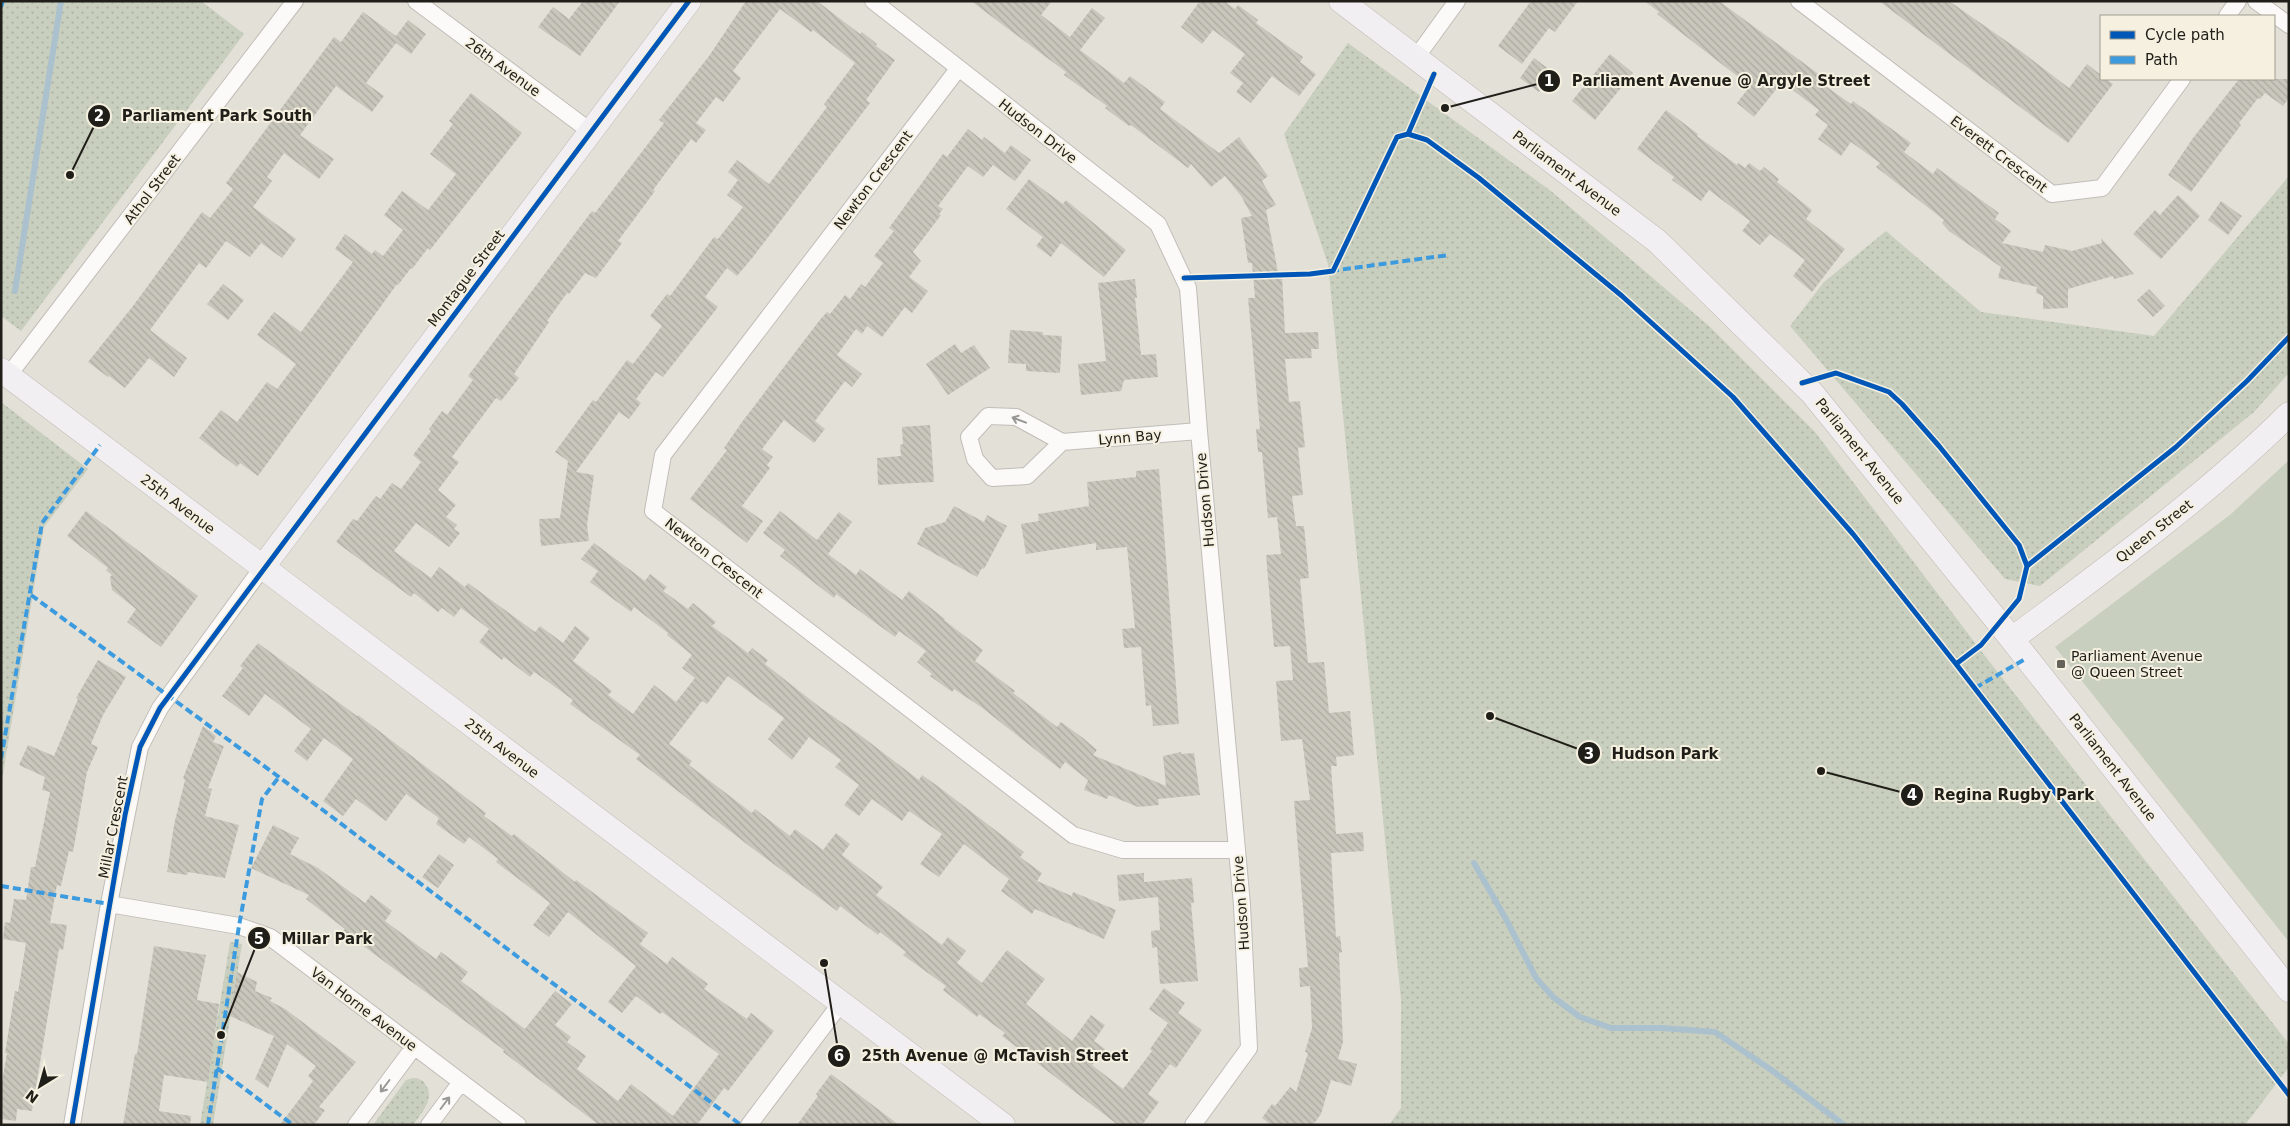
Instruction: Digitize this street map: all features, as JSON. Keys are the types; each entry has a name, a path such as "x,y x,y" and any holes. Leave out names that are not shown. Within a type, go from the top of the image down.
{"street":[{"name":"Athol Street","path":"5,373 295,1"},
{"name":"26th Avenue","path":"416,1 590,131"},
{"name":"Montague Street","path":"262,568 689,1"},
{"name":"Hudson Drive","path":"872,1 1158,224 1188,288 1237,850 1249,1048 1193,1125"},
{"name":"Parliament Avenue","path":"1341,1 1657,241 1812,393 2012,639 2289,990"},
{"path":"1415,59 1457,1"},
{"name":"Everett Crescent","path":"1799,1 2052,194 2102,188 2181,80"},
{"path":"2228,15 2238,1"},
{"path":"2256,1 2289,25"},
{"name":"Newton Crescent","path":"958,68 663,455 653,511 1073,835 1123,850 1237,850"},
{"name":"25th Avenue","path":"5,373 1003,1125"},
{"name":"Queen Street","path":"2012,639 2167,523 2266,437 2289,414"},
{"path":"988,416 1016,417 1062,442 1027,476 992,478 975,460 969,437 988,416"},
{"name":"Lynn Bay","path":"1062,442 1199,431"},
{"name":"Millar Crescent","path":"72,1125 109,904 140,747 160,708 262,568"},
{"name":"Van Horne Avenue","path":"109,904 239,926 270,937 518,1125"},
{"path":"749,1125 841,1003"},
{"path":"356,1125 414,1047"},
{"path":"429,1125 461,1082"}],"green space":[{"path":"1,1 201,1 244,34 21,331 1,316"},
{"path":"1348,43 1551,191 1709,326 1815,432 1985,656 2289,1044 2289,1067 2245,1125 1389,1125 1401,1108 1401,1000 1328,264 1284,134"},
{"path":"2289,176 2289,373 2254,412 2040,586 2005,579 1790,326 1824,282 1886,231 1981,312 2154,336"},
{"path":"1,402 88,469 44,527 1,786"},
{"path":"2289,460 2289,942 2055,647 2231,514"},
{"path":"230,942 242,944 213,1125 200,1125"},
{"path":"413,1078 424,1082 429,1096 426,1106 413,1125 373,1125 406,1080"}],"building":[{"path":"583,1 620,1 580,56 538,27 553,7 569,19"},
{"path":"746,1 817,1 860,34 862,32 877,44 876,46 895,60 866,100 870,103 753,257 737,276 727,268 705,297 718,307 663,377 656,372 636,399 641,403 629,419 619,412 576,472 594,475 587,525 589,541 541,546 539,519 560,518 568,461 555,452 593,400 596,402 627,360 633,364 662,326 650,316 667,294 670,296 714,237 718,239 743,207 727,195 738,180 728,172 737,160 769,184 827,107 824,104 855,63 813,30 811,32 780,9 733,71 741,78 723,102 716,97 696,123 706,130 696,143 691,139 653,190 655,191 618,241 622,243 596,278 585,273 569,294 567,293 514,374 519,378 501,401 496,398 452,457 459,462 438,490 456,505 446,517 457,525 454,529 460,533 449,547 416,523 394,551 431,578 439,567 465,587 468,583 535,632 540,626 563,643 575,626 590,638 573,661 612,691 608,695 633,714 654,685 676,702 695,678 682,668 692,655 667,635 668,633 634,607 631,612 590,582 598,571 581,559 594,543 645,581 650,574 667,587 663,591 688,609 693,603 716,622 712,626 748,653 752,648 768,660 765,664 821,708 919,780 922,775 939,787 1024,852 1020,857 1042,873 1037,881 1072,896 1073,892 1116,910 1104,939 1035,909 1032,914 1001,891 1009,879 964,844 939,877 920,864 942,834 909,811 902,821 872,799 859,816 844,805 859,785 835,767 841,760 809,737 792,760 768,739 784,718 728,676 707,704 702,701 669,744 692,761 689,765 752,813 755,809 790,836 795,829 823,850 836,833 850,844 842,855 883,887 876,895 942,945 948,937 966,951 957,963 982,983 1007,950 1045,979 1026,1004 1072,1041 1091,1015 1105,1025 1094,1041 1105,1049 1092,1065 1123,1089 1152,1051 1150,1049 1168,1023 1149,1009 1164,988 1185,1003 1178,1013 1202,1030 1176,1068 1170,1064 1148,1094 1159,1102 1142,1125 1118,1125 1002,1036 1005,1033 979,1014 977,1017 943,990 946,986 903,955 906,952 880,932 878,935 840,906 837,911 636,759 640,755 570,704 573,700 534,672 530,677 504,657 502,660 479,642 489,629 461,608 454,617 442,608 438,612 414,593 411,597 336,542 353,519 357,521 376,496 380,499 392,483 401,489 421,462 413,455 431,431 429,429 442,411 447,415 473,380 468,376 592,211 595,213 664,123 659,120 709,56"},
{"path":"971,1 1052,1 1041,15 1070,37 1092,8 1105,18 1080,50 1124,83 1130,76 1165,102 1160,109 1219,153 1239,137 1268,176 1262,181 1276,205 1266,210 1279,277 1282,276 1285,333 1318,332 1319,349 1311,349 1312,358 1285,359 1289,402 1300,401 1305,447 1298,448 1303,495 1292,496 1296,526 1304,526 1309,578 1300,579 1308,663 1324,662 1329,713 1350,711 1354,755 1336,757 1337,766 1331,766 1336,834 1363,832 1364,851 1331,853 1336,937 1340,936 1342,952 1339,953 1343,1042 1338,1059 1357,1064 1351,1086 1331,1080 1321,1114 1313,1125 1271,1125 1262,1118 1272,1104 1275,1106 1290,1087 1296,1092 1308,1053 1305,1052 1312,1028 1310,986 1300,987 1299,968 1308,967 1294,801 1310,800 1302,739 1281,741 1276,681 1293,680 1290,646 1274,647 1266,555 1281,554 1277,517 1268,518 1262,452 1258,452 1256,429 1260,429 1248,298 1255,298 1252,263 1248,263 1241,218 1252,216 1241,196 1225,176 1211,187 1191,164 1188,168 1131,125 1129,126 1105,108 1107,106 1064,75 1066,72"},
{"path":"1200,1 1224,1 1235,9 1238,5 1258,20 1256,23 1303,57 1300,62 1316,74 1299,96 1272,76 1251,103 1236,92 1243,83 1230,73 1245,54 1213,30 1202,44 1181,27"},
{"path":"1531,1 1578,1 1555,32 1549,28 1522,64 1498,46"},
{"path":"1644,1 1719,1 1824,78 1821,83 1851,104 1853,101 1911,143 1904,152 1933,174 1937,168 1999,213 1995,219 2011,231 2002,243 2043,252 2045,245 2072,251 2102,243 2101,238 2134,274 2114,279 2113,276 2068,289 2068,308 2043,309 2043,296 2036,293 2037,287 1998,278 2001,267 1949,231 1942,223 1944,220 1876,167 1880,163 1851,142 1841,156 1818,139 1828,125 1815,115 1819,110 1782,82 1754,117 1737,103 1750,86 1657,14 1659,12"},
{"path":"1879,1 1949,1 2022,52 2069,88 2087,64 2100,74 2100,80 2107,80 2113,84 2068,143"},
{"path":"363,12 396,36 408,20 426,34 411,54 396,43 366,83 384,96 372,112 336,86 300,135 334,159 319,179 284,153 267,177 272,181 253,207 296,239 282,258 261,243 250,257 226,241 206,268 199,263 150,330 187,358 174,377 149,358 125,388 108,377 88,362 133,306 202,212 210,218 233,189 226,183 334,37 341,42"},
{"path":"1610,54 1633,73 1595,120 1572,101"},
{"path":"1534,58 1554,73 1539,92 1520,78"},
{"path":"2289,79 2289,98 2283,106 2265,93 2260,99 2258,98 2239,123 2241,125 2191,192 2168,175 2193,138 2238,80"},
{"path":"471,93 522,133 430,250 428,248 412,269 397,284 258,476 240,463 237,467 199,438 221,410 237,422 267,382 277,389 296,364 257,335 274,312 301,332 353,262 335,249 345,234 372,254 375,250 383,256 403,230 384,215 402,191 428,210 456,174 430,154 453,124 449,121"},
{"path":"1666,110 1698,134 1697,136 1737,165 1738,163 1745,168 1749,163 1760,171 1764,167 1779,179 1777,182 1812,210 1806,219 1845,249 1812,292 1793,276 1805,260 1770,234 1760,245 1742,231 1750,221 1709,190 1701,201 1672,180 1674,177 1637,149"},
{"path":"968,129 982,140 984,137 1005,153 1011,145 1031,160 1015,181 993,165 983,177 968,166 938,206 943,209 939,214 941,215 913,252 921,261 909,277 928,291 912,313 905,307 882,337 867,326 862,334 856,329 837,355 862,374 852,387 845,381 815,421 825,429 814,443 784,420 762,449 773,457 767,465 770,468 742,506 763,521 747,543 690,499 727,450 724,448 742,422 819,321 827,312 830,314 845,295 850,299 861,284 865,287 883,263 874,256 894,231 889,228 943,154 947,157"},
{"path":"1029,179 1063,204 1066,200 1126,250 1104,277 1061,243 1051,257 1036,246 1043,237 1006,209"},
{"path":"2178,195 2200,216 2161,259 2133,234 2155,210 2160,215"},
{"path":"2221,201 2242,216 2228,235 2208,220"},
{"path":"1135,279 1141,355 1156,354 1158,377 1124,380 1121,391 1081,395 1078,364 1106,361 1098,283"},
{"path":"223,284 244,300 228,320 207,304"},
{"path":"2149,289 2165,306 2153,317 2137,300"},
{"path":"1010,330 1043,332 1043,335 1062,336 1060,373 1026,371 1026,364 1008,363"},
{"path":"955,344 961,353 974,345 990,368 948,395 926,364"},
{"path":"930,425 934,482 878,485 877,458 901,456 900,445 903,444 902,427"},
{"path":"1159,469 1179,724 1153,726 1151,705 1146,706 1141,647 1124,648 1122,629 1135,628 1127,547 1096,550 1096,543 1026,554 1021,524 1039,521 1038,514 1089,506 1087,482 1136,477 1136,471"},
{"path":"954,506 984,522 987,515 1007,526 984,569 982,568 977,577 917,544 925,528 945,522"},
{"path":"86,511 198,596 161,647 127,622 136,609 112,590 110,577 112,575 106,570 108,568 67,536"},
{"path":"780,511 817,540 839,512 852,522 828,554 856,575 860,569 902,600 909,591 983,650 975,661 1015,691 1013,693 1057,727 1061,722 1083,738 1097,750 1093,755 1166,786 1163,756 1181,752 1181,754 1194,753 1200,795 1158,799 1159,805 1138,807 1109,795 1107,799 1084,790 1088,780 1065,762 1060,769 981,707 954,689 952,692 930,676 932,674 917,662 926,651 899,631 895,637 836,594 834,598 780,556 785,550 763,533"},
{"path":"258,643 374,727 486,813 484,816 512,836 514,834 575,882 576,880 648,933 640,944 667,964 672,957 708,984 704,989 747,1019 751,1013 774,1031 728,1091 724,1088 697,1125 599,1125 503,1052 504,1050 343,931 345,929 306,899 309,895 251,868 273,825 299,838 290,854 318,868 365,903 371,895 392,911 385,921 436,959 441,952 468,972 461,981 525,1029 555,991 572,1004 555,1025 571,1037 567,1042 586,1056 577,1069 618,1101 631,1084 673,1116 719,1054 662,1012 660,1014 636,996 622,1013 608,1002 636,966 568,912 549,937 533,925 550,903 496,862 498,859 469,837 464,844 436,824 439,818 406,794 386,821 356,799 343,816 323,801 353,759 324,738 307,761 294,751 311,729 285,709 265,694 249,716 222,696 243,668 240,666"},
{"path":"98,660 126,677 103,715 91,744 98,747 87,772 73,852 69,851 61,886 57,885 50,923 67,925 63,950 59,949 32,1111 17,1109 16,1121 1,1119 1,1088 7,1053 5,1053 15,991 18,992 26,943 3,939 5,922 10,923 14,899 26,900 31,867 35,867 50,792 42,790 45,777 19,765 28,745 54,756 78,699 76,698"},
{"path":"203,726 216,736 213,742 224,746 208,788 212,789 205,816 239,825 225,878 188,872 187,875 167,872 174,825 185,780 183,778"},
{"path":"439,854 454,865 438,888 422,877"},
{"path":"1144,873 1144,882 1192,878 1194,903 1191,903 1198,981 1160,984 1157,947 1152,948 1151,931 1160,930 1158,897 1119,901 1117,875"},
{"path":"154,946 206,955 197,1000 219,1004 208,1082 164,1075 159,1111 191,1116 190,1125 123,1125 135,1054 137,1054"},
{"path":"237,972 257,982 255,991 272,998 270,1001 285,1009 356,1062 319,1107 325,1110 314,1125 280,1125 313,1081 308,1076 316,1066 287,1044 268,1088 255,1079 274,1036 230,1016"},
{"path":"831,1074 899,1125 797,1125"}],"waterway":[{"path":"15,291 61,1"},
{"path":"1474,863 1507,921 1536,978 1553,997 1580,1017 1611,1028 1662,1028 1715,1032 1770,1069 1844,1125"}],"marked path":[{"path":"1,7 3,1"},
{"path":"1331,271 1449,255"},
{"path":"1,759 42,523 100,445"},
{"path":"31,595 279,777 741,1125"},
{"path":"1975,688 2027,658"},
{"path":"208,1125 239,926 262,799 279,777"},
{"path":"1,886 109,904"},
{"path":"217,1068 293,1125"}],"cycle path":[{"path":"72,1125 125,815 140,747 160,708 689,1"},
{"path":"1434,74 1408,134 1427,140 1479,178 1622,296 1733,397 1853,534 1956,664 2289,1095"},
{"path":"1184,278 1310,274 1333,271 1397,137 1408,134"},
{"path":"1956,664 1981,645 2019,599 2027,566 2176,447 2247,381 2289,337"},
{"path":"1802,383 1836,373 1889,392 1939,446 2019,545 2027,566"}],"place":[{"name":"Parliament Avenue @ Argyle Street","path":"1445,108"},
{"name":"Parliament Park South","path":"70,175"},
{"name":"Parliament Avenue @ Queen Street","path":"2061,664"},
{"name":"Hudson Park","path":"1490,716"},
{"name":"Regina Rugby Park","path":"1821,771"},
{"name":"25th Avenue @ McTavish Street","path":"824,963"},
{"name":"Millar Park","path":"221,1035"}]}
